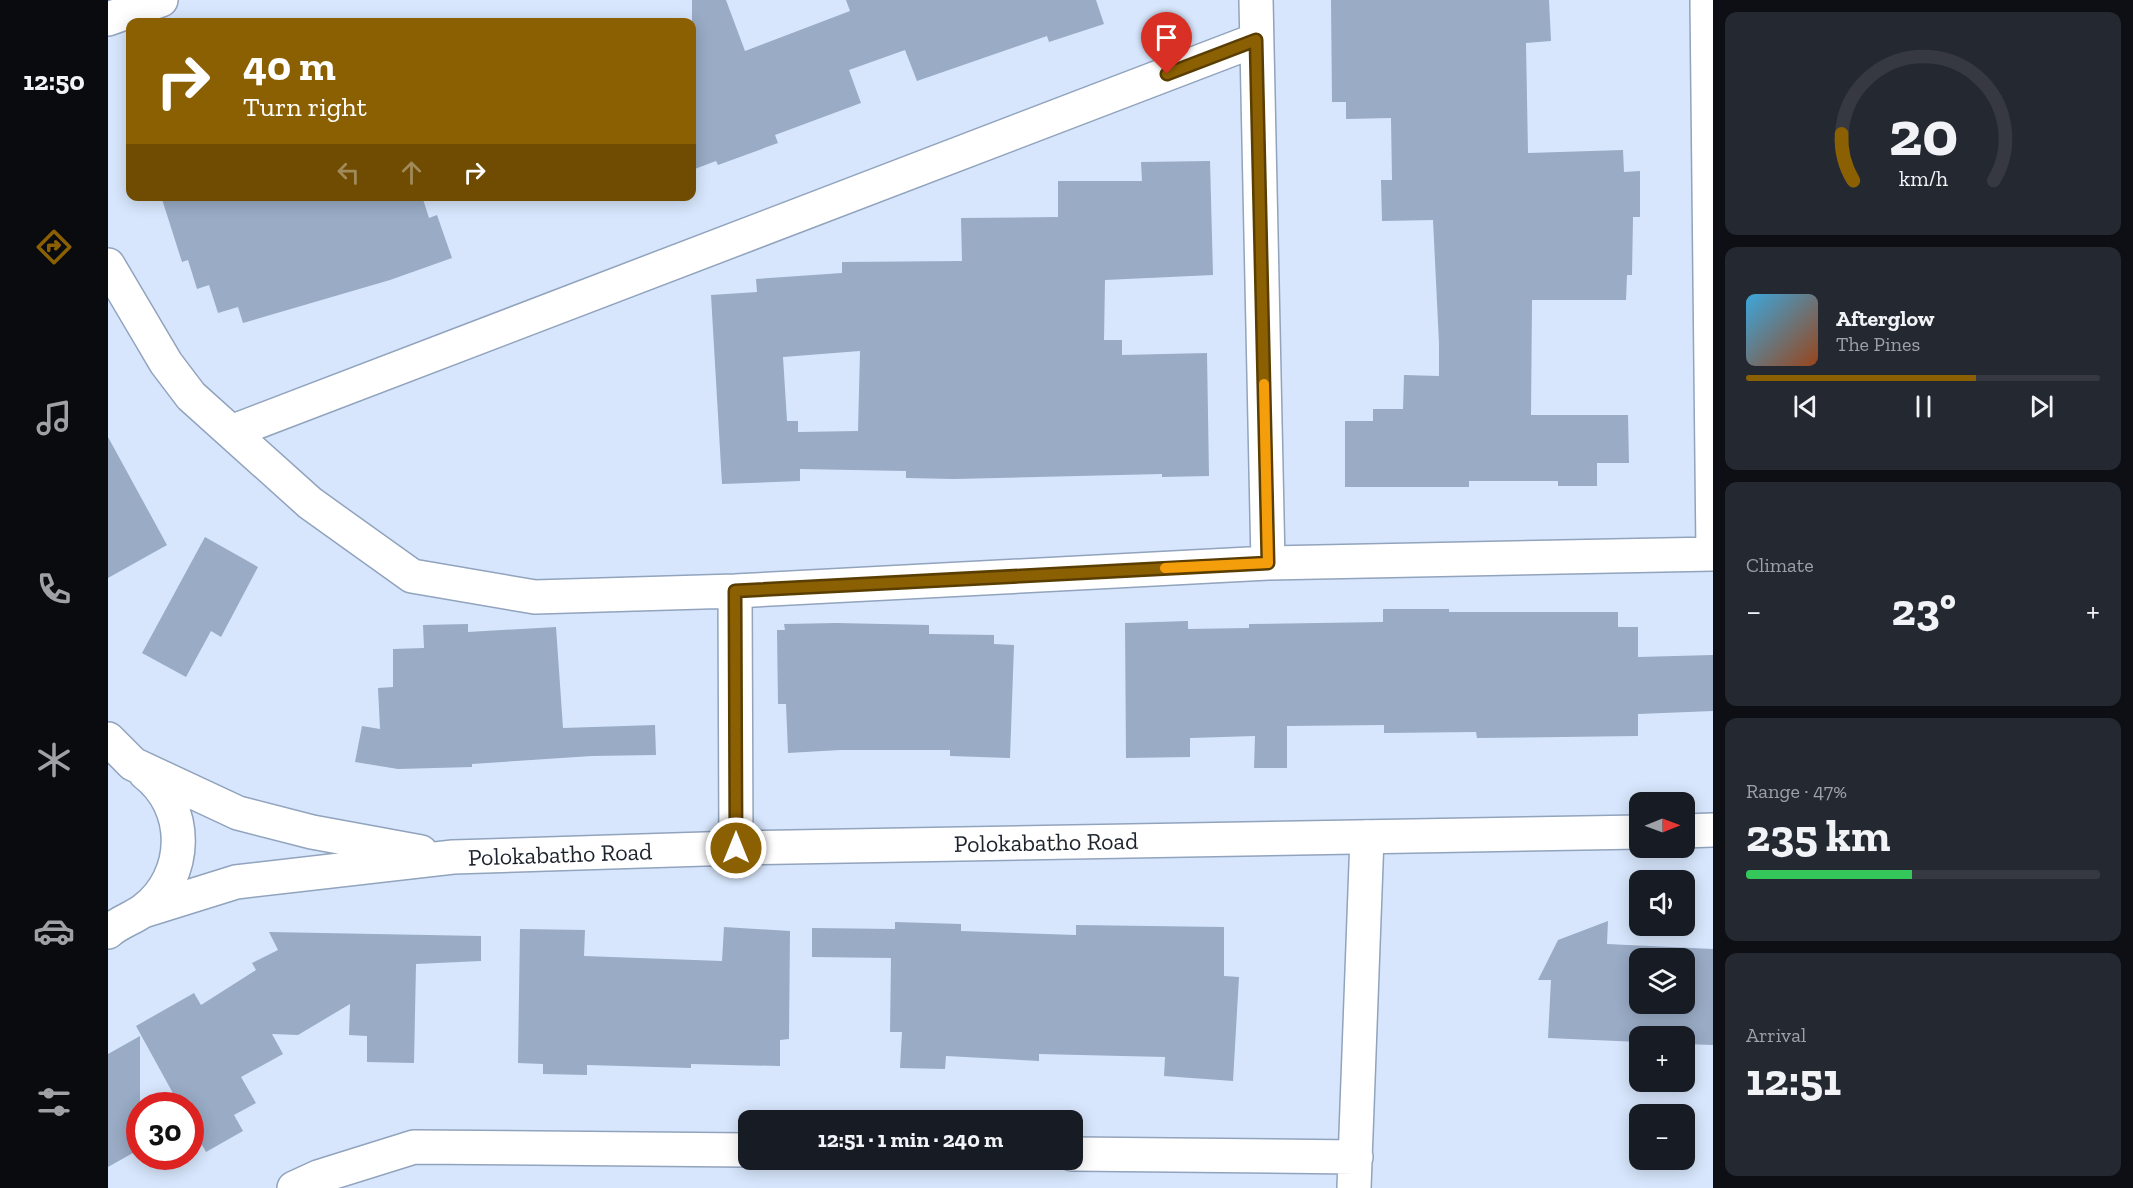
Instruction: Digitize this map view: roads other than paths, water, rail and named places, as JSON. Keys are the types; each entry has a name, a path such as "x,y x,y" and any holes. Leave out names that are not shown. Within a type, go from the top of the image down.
{"street":[{"path":"108,19 161,0"},
{"path":"1256,0 1268,563"},
{"path":"108,265 166,363 191,396 310,503 412,576 535,597 735,591 1268,563 1713,554 1707,0"},
{"path":"231,432 1256,40"},
{"path":"735,591 736,848"},
{"path":"108,739 121,760 156,782 162,790 172,806 179,835 177,864 163,891 119,922"},
{"path":"121,760 238,813 312,832 453,857"},
{"path":"1695,831 1713,830"},
{"name":"Polokabatho Road","path":"453,857 736,848 1629,832"},
{"path":"1083,1155 1355,1172 1367,837"},
{"path":"119,922 236,882 453,857"},
{"path":"294,1188 318,1177 414,1147 738,1150"}]}
